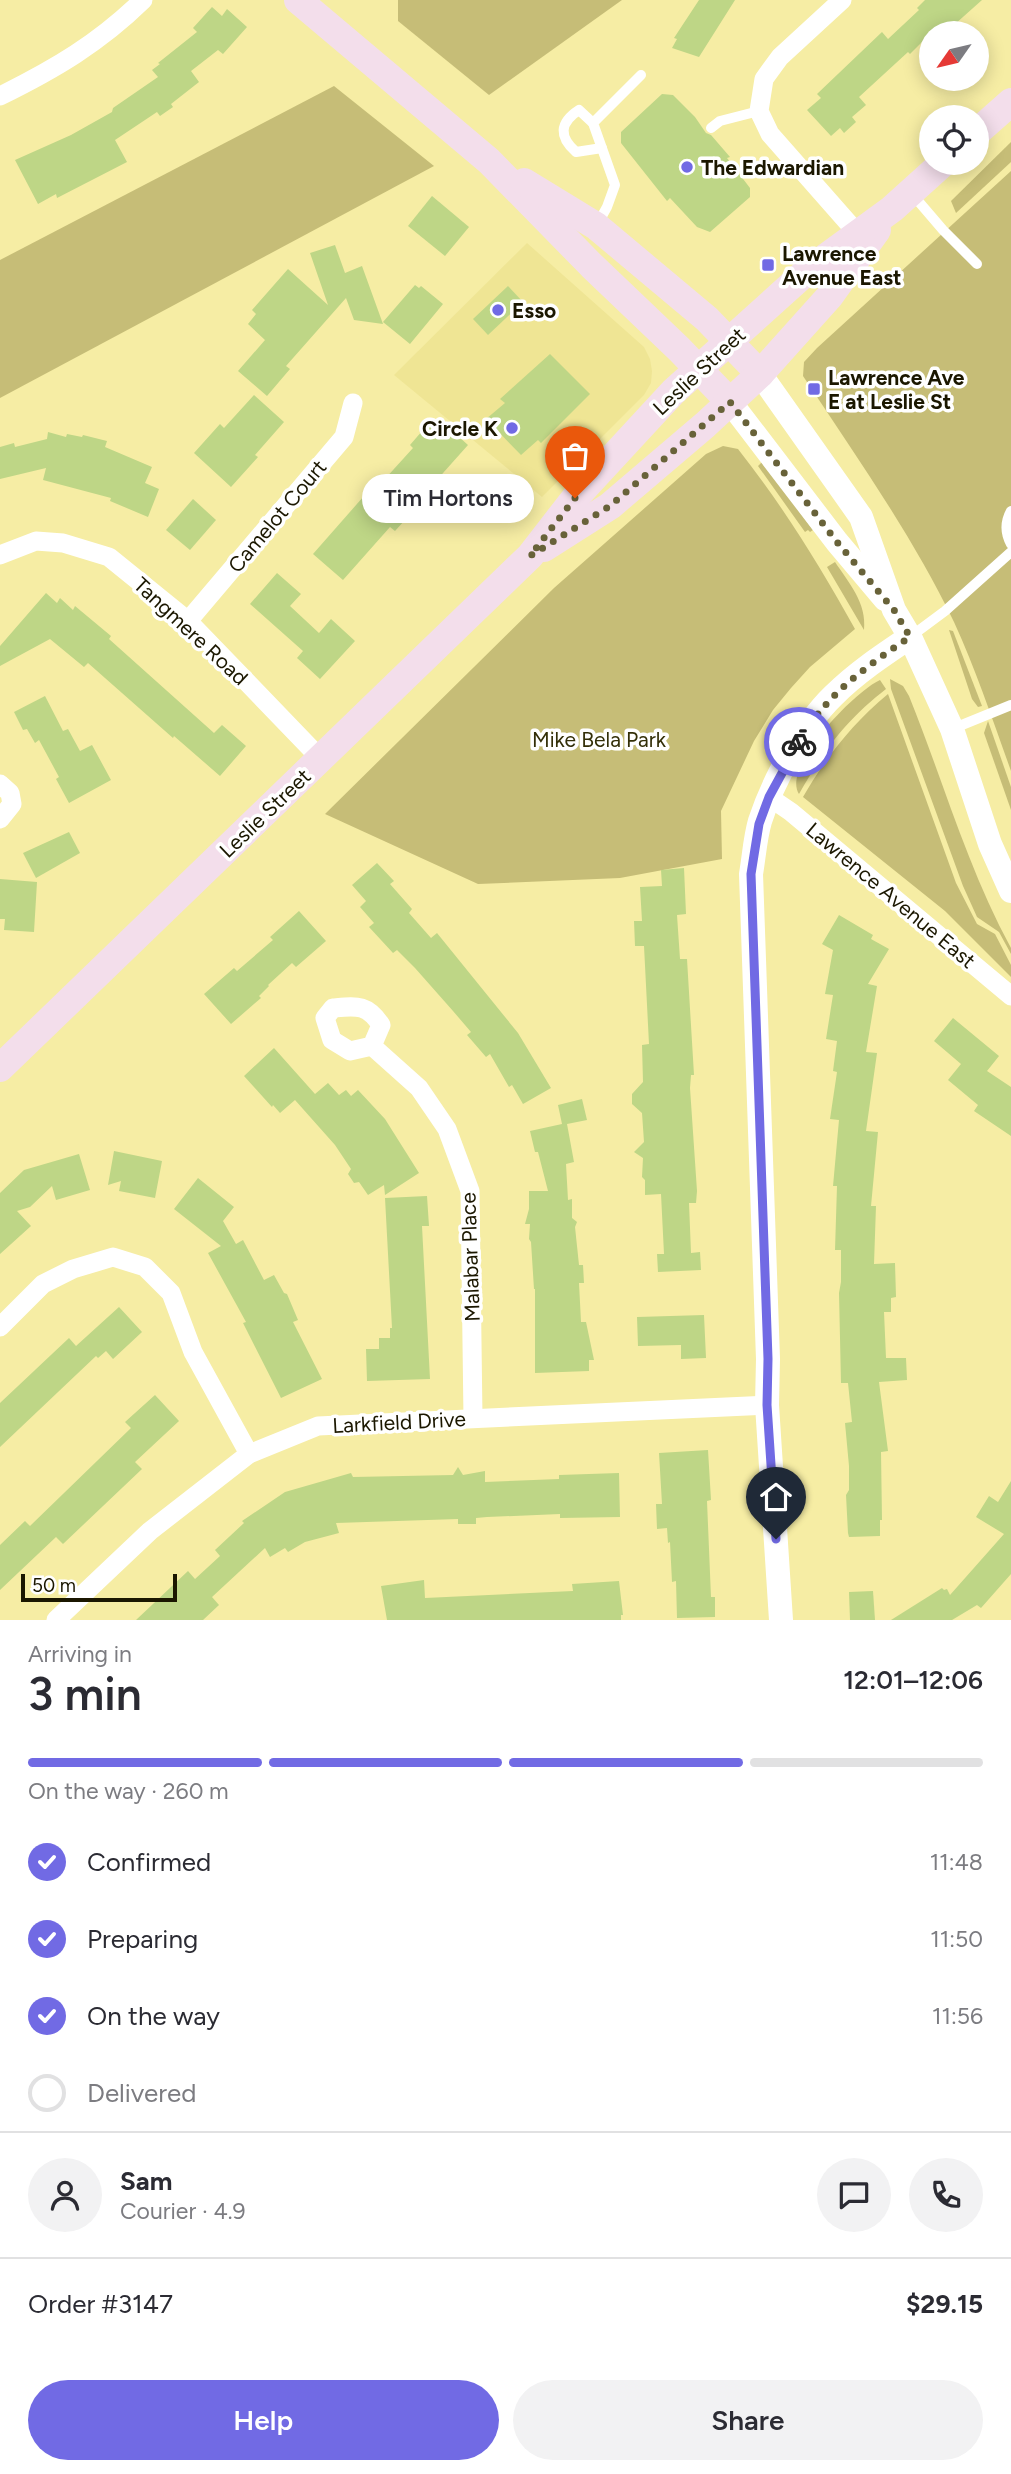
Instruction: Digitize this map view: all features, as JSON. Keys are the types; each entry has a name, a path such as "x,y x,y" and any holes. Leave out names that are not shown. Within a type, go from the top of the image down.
{"main road":[{"path":"298,0 489,161 592,266 699,368 730,402"},
{"path":"989,121 1011,102"},
{"path":"489,161 596,226 730,340 760,374"},
{"name":"Leslie Street","path":"0,1068 530,556 575,498 673,392 807,271 858,234 929,175"},
{"name":"Leslie Street","path":"530,556 610,506 760,374 829,297 901,200"}],"street":[{"path":"0,96 52,70 118,24 143,0"},
{"path":"842,0 780,57 764,79 759,111 770,134 858,234"},
{"path":"760,374 861,517 894,610"},
{"path":"730,402 837,542 894,610 910,637 952,729 990,844 1011,891"},
{"name":"Camelot Court","path":"188,621 344,438 353,403"},
{"name":"Tangmere Road","path":"0,555 36,541 63,543 109,557 188,621 321,759"},
{"path":"780,1620 767,1405 768,1359 751,874 759,824 769,797 804,733 831,698 867,666 910,637"},
{"path":"0,784 10,793 12,804 0,819"},
{"name":"Lawrence Avenue East","path":"769,797 791,812 1011,996"},
{"name":"Malabar Place","path":"372,1046 419,1088 447,1129 470,1191 473,1418"},
{"path":"0,1327 43,1284 72,1269 113,1257 145,1267 171,1293 193,1352 249,1454"},
{"name":"Larkfield Drive","path":"56,1620 150,1531 249,1454 318,1426 767,1405"}],"lane":[{"path":"593,123 642,75"},
{"path":"596,226 615,185 602,148 593,123 579,110 570,116 563,128 565,142 576,152 602,148"},
{"path":"711,128 720,121 759,111"},
{"path":"901,200 943,230 976,264"},
{"path":"1011,511 1006,532 1011,544"},
{"path":"910,637 945,611 1011,552"},
{"path":"952,729 1011,705"}],"shaded area":[{"path":"527,243 644,347 652,371 651,383 644,395 542,497 394,375"}],"green space":[{"path":"398,0 622,0 489,95 398,21"},
{"path":"334,86 434,166 0,398 0,260"},
{"path":"1011,142 1011,162 956,213 951,201 977,175 989,175 989,164"},
{"path":"1011,171 1011,771 970,659 938,590 883,496 803,376 804,362 817,348"},
{"name":"Mike Bela Park","path":"723,446 738,449 786,514 855,629 810,667 791,688 773,710 754,741 721,811 722,859 620,878 478,884 325,814 554,588 706,454"},
{"path":"763,461 813,530 805,532 758,466"},
{"path":"835,562 860,602 864,630 827,567"},
{"path":"949,630 953,631 982,706 978,707 972,699"},
{"path":"890,679 903,686 909,696 968,855 1011,948 1011,954 999,932 977,917 963,886 891,689"},
{"path":"880,680 886,689 859,712 837,737 799,794 796,782 810,749 823,731 854,699"},
{"path":"888,694 956,883 977,924 995,934 1011,965 1011,977 945,911 803,797 841,742"},
{"path":"988,721 1011,787 1011,810 984,733"}],"building":[{"path":"699,0 735,0 699,57 672,48 677,39 674,38"},
{"path":"925,0 982,0 958,21 919,21 919,45 859,97 866,105 852,117 856,122 844,133 840,128 831,136 807,110 821,98 817,94 882,32 888,39 919,10 917,8"},
{"path":"212,7 222,16 227,9 247,27 223,54 218,50 191,71 199,82 171,104 173,107 160,116 157,112 115,140 127,162 57,198 56,194 38,204 15,160 71,135 112,112 113,108 158,77 152,70 197,32 193,28"},
{"name":"The Edwardian","path":"662,94 673,95 695,117 706,133 711,135 730,157 727,158 750,188 750,197 710,232 697,227 670,198 667,201 621,143 621,132"},
{"path":"432,196 469,227 445,256 408,226"},
{"path":"335,245 345,273 362,266 383,324 354,320 346,298 286,366 290,369 267,396 238,371 265,340 248,324 256,314 252,310 288,269 328,305 310,253"},
{"path":"415,285 419,288 421,286 443,304 410,344 383,322"},
{"name":"Esso","path":"508,286 523,302 488,335 473,319"},
{"path":"550,354 590,394 541,443 538,440 521,455 486,419 505,403 500,399"},
{"path":"254,395 284,422 231,487 194,453 220,424 224,428"},
{"path":"439,419 468,445 435,482 447,493 424,518 415,509 395,531 390,527 343,580 313,554 371,488 374,491 413,448 410,445 429,423 432,427"},
{"path":"48,432 66,437 67,434 83,435 107,441 105,447 152,467 145,483 159,489 148,517 110,501 111,498 43,480 46,468 0,479 0,447 14,443 15,447 47,439"},
{"path":"193,499 216,520 190,550 166,530"},
{"path":"277,573 301,594 290,606 319,633 331,619 355,641 320,679 297,658 303,651 250,604"},
{"path":"46,593 57,603 60,598 73,610 75,606 111,636 109,639 214,733 222,725 246,746 220,776 88,663 84,667 50,639 0,666 0,646"},
{"path":"45,696 63,731 68,729 80,751 92,745 111,780 69,803 56,779 59,777 39,740 35,743 27,729 23,730 14,712"},
{"path":"69,832 80,853 36,878 23,853"},
{"path":"377,863 394,881 390,884 412,909 409,913 431,938 437,933 518,1033 551,1088 523,1104 512,1085 509,1087 490,1054 486,1057 467,1035 471,1032 453,1011 397,950 393,953 369,927 374,923 360,907 366,901 352,885"},
{"path":"684,868 686,914 677,915 680,959 687,959 694,1075 691,1075 690,1088 697,1191 696,1203 689,1203 691,1253 700,1252 701,1270 658,1272 657,1254 664,1254 661,1194 645,1195 643,1158 634,1152 644,1142 642,1113 632,1104 632,1094 643,1082 642,1045 649,1044 644,946 635,946 634,921 642,921 640,887 662,886 661,870"},
{"path":"0,879 37,882 34,932 4,930 5,919 0,919"},
{"path":"299,911 326,941 296,967 292,963 268,985 259,996 261,998 231,1024 204,994 234,968 237,971 273,940 270,937"},
{"path":"839,915 873,935 871,939 889,949 868,984 877,986 866,1052 877,1053 866,1131 878,1132 871,1206 876,1206 874,1264 895,1263 896,1297 891,1298 891,1312 884,1312 886,1358 906,1358 907,1380 879,1382 888,1451 881,1452 880,1536 849,1537 848,1533 846,1495 849,1490 849,1466 845,1423 852,1422 848,1383 841,1383 841,1250 835,1250 837,1186 833,1186 839,1120 830,1119 837,1072 833,1071 837,1041 826,1039 833,995 825,994 833,950 822,944"},
{"path":"953,1018 999,1056 987,1071 1011,1087 1011,1136 974,1111 978,1105 948,1080 961,1064 934,1041"},
{"path":"274,1048 315,1094 328,1083 339,1095 346,1090 351,1096 358,1090 385,1119 419,1173 385,1195 384,1185 368,1195 359,1182 354,1183 348,1174 351,1169 335,1145 295,1100 280,1113 244,1076"},
{"path":"582,1099 587,1120 567,1124 574,1162 566,1164 568,1200 572,1199 572,1218 577,1222 575,1227 579,1265 583,1265 584,1283 579,1283 581,1322 586,1322 594,1360 589,1360 589,1371 535,1373 535,1289 529,1239 530,1224 525,1224 529,1209 529,1191 548,1191 530,1131 562,1124 558,1105"},
{"path":"114,1151 162,1161 155,1198 119,1191 121,1181 108,1185"},
{"path":"79,1154 90,1190 56,1200 52,1186 30,1207 17,1211 31,1226 0,1254 0,1193 24,1170"},
{"path":"198,1178 234,1207 223,1221 236,1244 243,1240 264,1280 274,1275 287,1294 298,1320 293,1322 322,1379 281,1398 243,1323 246,1322 208,1253 221,1246 174,1209"},
{"path":"427,1196 429,1226 422,1226 430,1379 367,1381 366,1349 379,1349 379,1338 390,1338 392,1328 385,1198"},
{"path":"119,1307 142,1332 113,1359 106,1351 98,1358 96,1356 0,1447 0,1403 69,1338 76,1346"},
{"path":"704,1315 706,1358 681,1359 681,1345 638,1346 637,1317"},
{"path":"155,1395 179,1421 135,1462 142,1469 63,1544 56,1537 0,1590 0,1545 25,1521 30,1526 131,1428 125,1422"},
{"path":"708,1450 711,1597 715,1597 715,1617 677,1618 676,1581 672,1582 667,1528 657,1529 656,1504 662,1504 659,1453"},
{"path":"458,1467 463,1475 485,1471 485,1482 619,1473 620,1517 560,1518 560,1514 476,1518 476,1524 458,1524 458,1519 336,1523 339,1533 305,1542 288,1552 285,1548 270,1557 265,1548 212,1597 219,1605 203,1620 136,1620 188,1571 195,1579 220,1556 215,1550 244,1523 242,1521 285,1492 351,1473 353,1477 453,1475"},
{"path":"1011,1481 1011,1574 981,1608 977,1605 952,1620 891,1620 942,1588 947,1589 950,1595 1004,1534 976,1517 989,1496 998,1502"},
{"path":"424,1580 425,1598 573,1591 572,1584 619,1581 623,1615 621,1620 387,1620 381,1586"},
{"path":"873,1591 875,1620 850,1620 849,1592"}],"way so far":[{"path":"575,498 530,556 610,506 730,402 837,542 894,610 910,637 867,666 831,698 799,742"}],"place":[{"name":"The Edwardian","path":"687,167"},
{"name":"Lawrence Avenue East","path":"768,265"},
{"name":"Esso","path":"498,310"},
{"name":"Lawrence Ave E at Leslie St","path":"814,389"},
{"name":"Circle K","path":"512,428"},
{"name":"Tim Hortons","path":"575,498"}],"route":[{"path":"776,1539 767,1405 768,1359 753,1000 751,874 759,824 769,797 799,742"}]}
